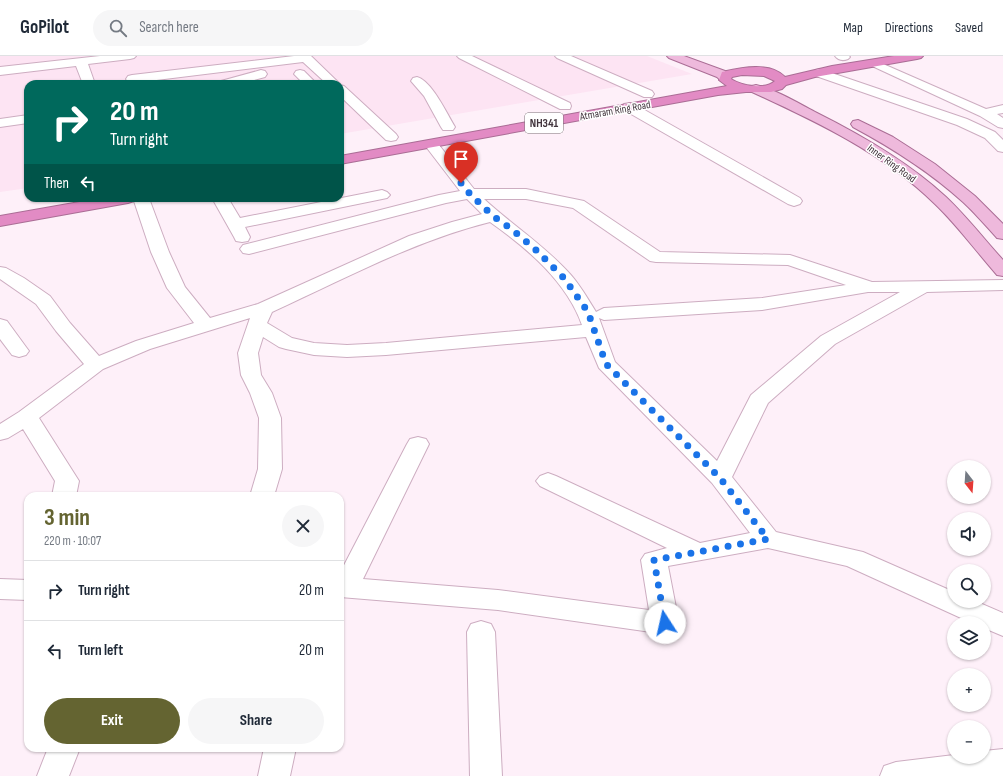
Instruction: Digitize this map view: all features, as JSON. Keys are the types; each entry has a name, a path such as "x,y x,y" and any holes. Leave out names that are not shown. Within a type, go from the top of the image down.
{"highway":[{"name":"NH341","path":"876,59 782,83 772,88 752,89 733,85 725,79 726,75 735,72 783,72 876,59 917,56"},
{"name":"NH341","path":"766,72 778,76 782,83"},
{"name":"Atmaram Ring Road","path":"344,148 725,79"},
{"name":"Atmaram Ring Road","path":"344,159 718,91 752,89"},
{"path":"0,209 40,202"},
{"path":"0,221 117,202"}],"main road":[{"path":"673,56 721,74 725,79"},
{"path":"703,56 750,71"},
{"path":"782,83 793,93 833,110"},
{"name":"Inner Ring Road","path":"752,89 825,121 867,144 911,175 941,201 1003,271"},
{"name":"Inner Ring Road","path":"846,117 890,141 938,173 970,200 1003,234"}],"street":[{"path":"463,56 565,106"},
{"path":"561,56 648,94"},
{"path":"0,71 125,57 132,80"},
{"path":"148,80 307,58"},
{"path":"238,80 307,58"},
{"path":"307,58 330,80"},
{"path":"876,59 985,113 1003,124"},
{"path":"81,62 88,80"},
{"path":"820,73 996,133 1003,148"},
{"path":"300,74 307,80"},
{"path":"417,81 430,94 448,127"},
{"path":"344,93 391,137"},
{"path":"629,107 794,201"},
{"path":"985,113 1003,108"},
{"path":"0,123 24,120"},
{"path":"434,148 470,194 493,216 534,248 564,278 588,312 599,322 606,364 720,478 768,539"},
{"path":"222,202 250,251 429,202 470,194 526,194 578,204 656,257 790,260 870,287"},
{"path":"235,224 382,195"},
{"path":"136,202 176,288 206,326"},
{"path":"0,433 27,417 96,365 143,344 206,326 261,316 415,240 458,225 493,216"},
{"path":"0,272 18,282 43,300 63,327 96,365"},
{"path":"261,316 286,343 314,349 347,351 386,349 599,322 762,304 870,287 1003,285"},
{"path":"720,478 759,400 828,340 925,286"},
{"path":"261,316 248,353 251,375 261,392 270,418 270,469 263,492"},
{"path":"0,325 19,351"},
{"path":"27,417 66,481 65,492"},
{"path":"344,585 418,444"},
{"path":"548,481 697,552"},
{"path":"344,587 498,600 665,623 654,560 768,539 854,558 1003,625"},
{"path":"0,589 24,590"},
{"path":"481,632 486,776"},
{"path":"53,776 62,752"},
{"path":"274,776 279,752"},
{"path":"896,776 1003,763"}],"shaded area":[{"path":"0,56 647,56 692,74 344,133 344,80 24,80 24,189 0,192"}],"route":[{"path":"461,183 493,216 534,248 564,278 588,312 606,364 720,478 768,539 654,560 665,623"}]}
